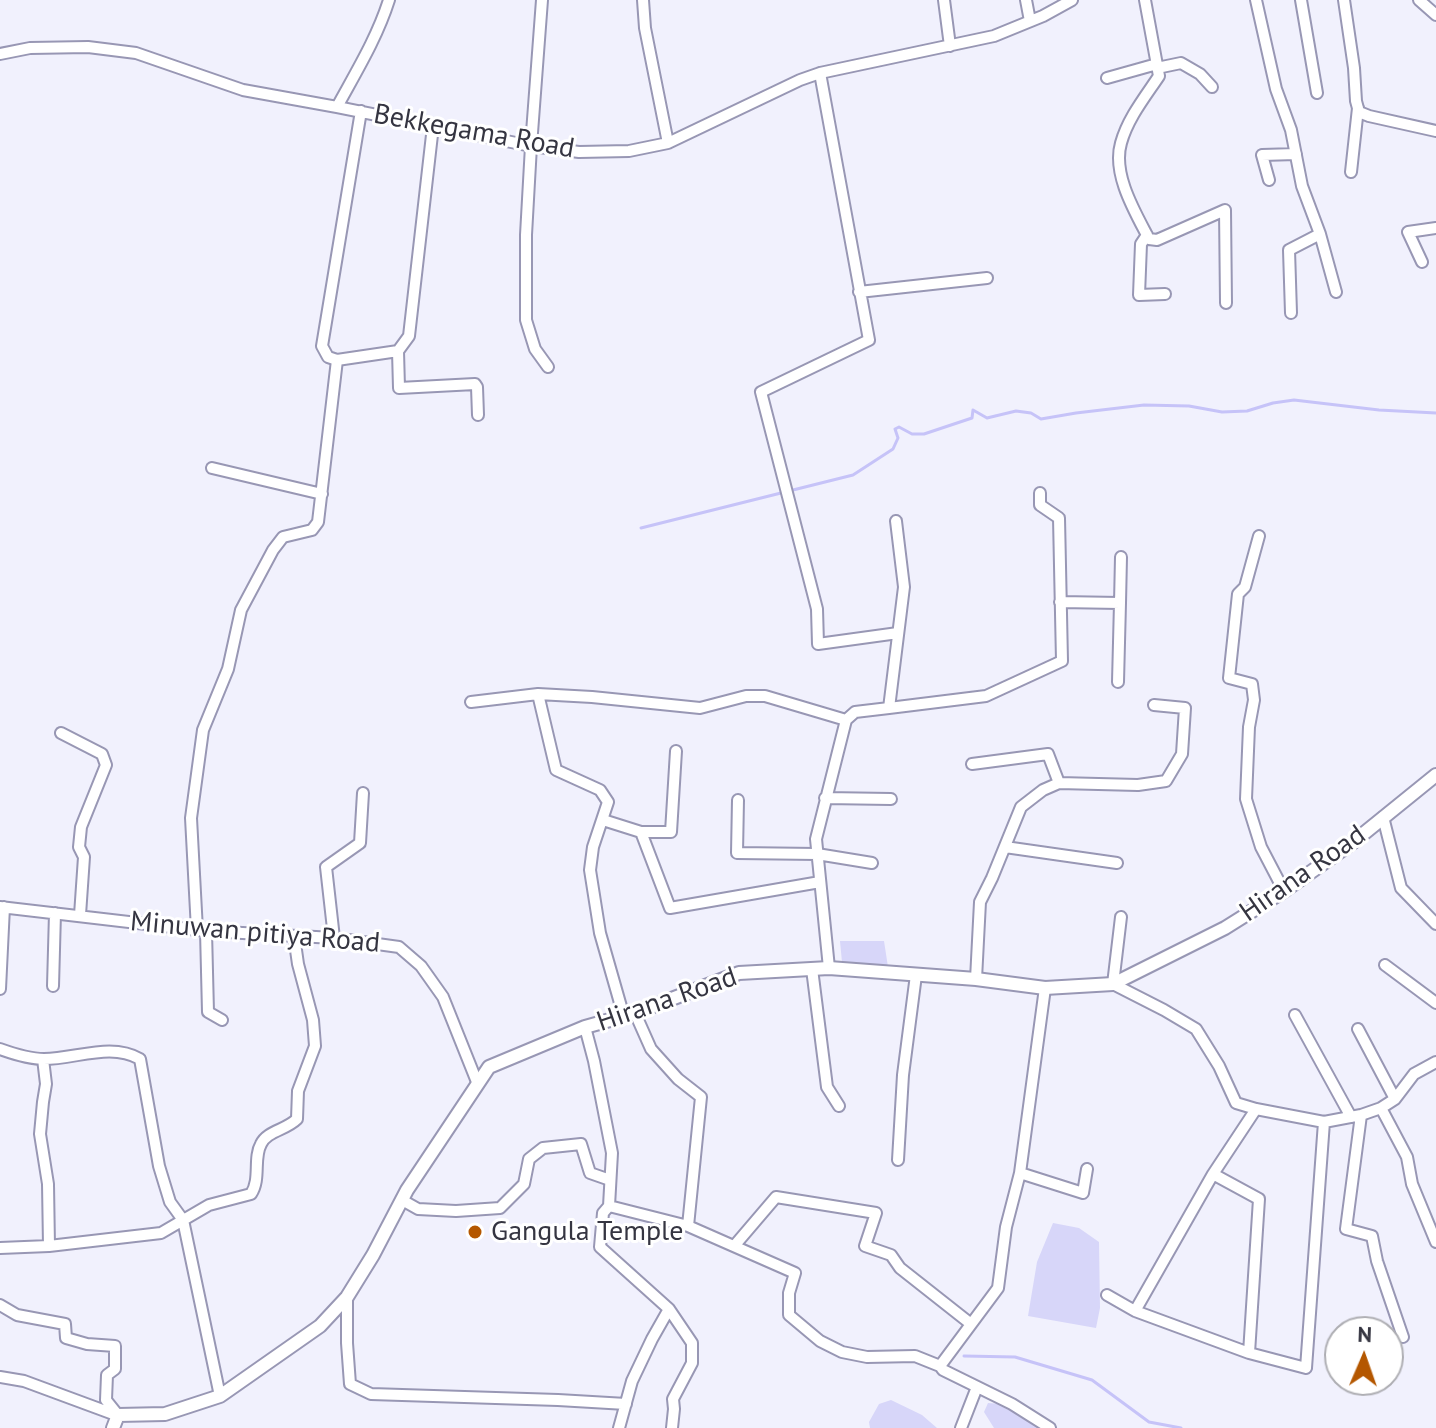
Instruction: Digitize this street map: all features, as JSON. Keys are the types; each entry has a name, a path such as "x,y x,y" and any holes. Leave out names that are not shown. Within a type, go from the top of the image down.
{"street":[{"path":"337,107 389,0"},
{"path":"542,0 526,235 526,320 535,349 548,367"},
{"path":"643,0 645,28 668,143"},
{"path":"944,0 950,46"},
{"path":"1026,0 1030,21"},
{"name":"Bekkegama Road","path":"0,54 30,48 88,47 136,53 243,90 531,146 579,152 629,151 668,143 820,73 994,36 1072,0"},
{"path":"1145,0 1159,76 1133,115 1120,144 1119,164 1129,202 1149,239 1157,240 1225,210 1226,303"},
{"path":"1256,0 1276,89 1291,130 1302,186 1320,234 1336,292"},
{"path":"1301,0 1317,93"},
{"path":"1344,0 1358,108 1351,172"},
{"path":"1419,0 1436,15"},
{"path":"1107,78 1181,63 1200,74 1212,87"},
{"path":"820,73 869,340 761,392 817,609 818,644 898,633"},
{"path":"1358,108 1359,112 1369,116 1436,131"},
{"path":"361,111 322,346 328,357 337,360 398,351"},
{"path":"433,126 409,336 398,351 399,388 475,384 478,415"},
{"path":"1269,180 1262,155 1296,154"},
{"path":"1422,262 1408,232 1436,228"},
{"path":"1291,313 1289,250 1320,234"},
{"path":"1147,235 1141,244 1139,295 1165,294"},
{"path":"859,292 987,278"},
{"path":"222,1020 208,1012 191,818 203,730 228,669 241,610 273,550 283,537 312,530 318,522 337,360"},
{"path":"212,468 322,494"},
{"path":"829,968 816,839 846,720 855,712 986,696 1062,661 1059,518 1040,505 1040,493"},
{"path":"889,708 904,587 896,521"},
{"path":"1259,536 1245,587 1238,594 1229,678 1252,684 1254,700 1249,727 1246,799 1261,847 1284,891"},
{"path":"1118,682 1121,557"},
{"path":"1060,602 1120,603"},
{"path":"471,702 538,694 700,708 746,696 765,696 846,720"},
{"path":"538,694 556,770 600,790 608,802 593,847 590,870 600,933 629,1015 651,1049 678,1079 701,1097 688,1226"},
{"path":"976,979 980,902 1021,807 1043,790 1059,783 1138,785 1166,781 1182,754 1185,708 1154,705"},
{"path":"61,733 102,754 106,765 81,827 79,847 84,857 80,915"},
{"path":"603,820 641,832 671,832 676,751"},
{"path":"972,764 1048,754 1059,783"},
{"name":"Hirana Road","path":"116,1422 165,1414 220,1396 320,1326 347,1297 402,1200 489,1067 585,1027 629,1015 739,973 829,968 976,979 1045,988 1113,984 1225,928 1284,891 1352,843 1436,775"},
{"path":"334,938 326,867 360,843 363,793"},
{"path":"825,798 891,799"},
{"path":"738,800 737,853 817,854 872,863"},
{"path":"1383,817 1401,888 1436,924"},
{"path":"641,832 670,908 820,882"},
{"path":"1005,847 1117,863"},
{"path":"0,989 2,907"},
{"name":"Minuwan pitiya Road","path":"2,907 201,930 334,938 399,947 421,966 443,997 477,1082"},
{"path":"53,986 55,913"},
{"path":"1121,917 1113,984 1196,1029 1219,1066 1236,1103 1324,1122 1356,1116 1381,1108 1395,1099 1414,1074 1436,1062"},
{"path":"0,1248 49,1246 161,1233 209,1205 251,1194 256,1187 260,1145 270,1134 290,1127 297,1119 298,1091 315,1046 313,1020 294,936"},
{"path":"1385,965 1436,1003"},
{"path":"812,969 827,1087 839,1106"},
{"path":"898,1160 903,1075 916,975"},
{"path":"940,1366 998,1288 1006,1227 1020,1173 1045,988"},
{"path":"1295,1015 1356,1116 1346,1229 1372,1236 1396,1316"},
{"path":"585,1027 612,1153 609,1206 603,1213 600,1247 669,1309 692,1343 692,1363 673,1399 672,1428"},
{"path":"1358,1029 1395,1099"},
{"path":"0,1049 43,1059 118,1051 140,1059 159,1166 170,1202 183,1220 220,1396"},
{"path":"43,1059 46,1084 40,1134 48,1184 49,1246"},
{"path":"1381,1108 1407,1157 1412,1184 1436,1242"},
{"path":"1135,1311 1213,1174 1256,1109"},
{"path":"1107,1295 1135,1311 1249,1353 1306,1368 1324,1122"},
{"path":"402,1200 418,1209 456,1211 500,1208 524,1184 529,1159 543,1148 568,1145 581,1144 590,1173 610,1180"},
{"path":"1020,1173 1083,1193 1087,1169"},
{"path":"1213,1174 1259,1199 1249,1353"},
{"path":"735,1245 776,1197 876,1213 865,1246 891,1255 900,1268 971,1324"},
{"path":"609,1206 688,1226 795,1273 789,1293 789,1315 820,1341 842,1352 867,1357 915,1356 1012,1404 1050,1428"},
{"path":"347,1297 350,1384 371,1394 626,1404"},
{"path":"0,1305 17,1315 65,1324 66,1338 87,1344 115,1346 115,1369 107,1375 106,1400 116,1422"},
{"path":"619,1428 632,1381 669,1309"},
{"path":"0,1377 24,1381 116,1422"},
{"path":"961,1428 977,1387"}],"shaded area":[{"path":"840,941 884,941 888,967 847,965 842,962"},
{"path":"1053,1223 1079,1228 1099,1242 1100,1308 1096,1328 1028,1316 1037,1262"},
{"path":"891,1400 922,1415 937,1428 870,1428 869,1422 879,1404"},
{"path":"988,1403 1001,1404 1041,1428 994,1428 984,1412"}],"waterway":[{"path":"641,528 853,475 893,449 898,438 895,429 899,427 912,434 924,434 972,418 973,410 987,418 1016,411 1031,413 1041,419 1144,405 1189,406 1222,412 1247,411 1294,400 1436,413"},
{"path":"964,1356 1015,1357 1092,1380 1149,1422 1181,1428"}],"place":[{"name":"Gangula Temple","path":"475,1232"}]}
